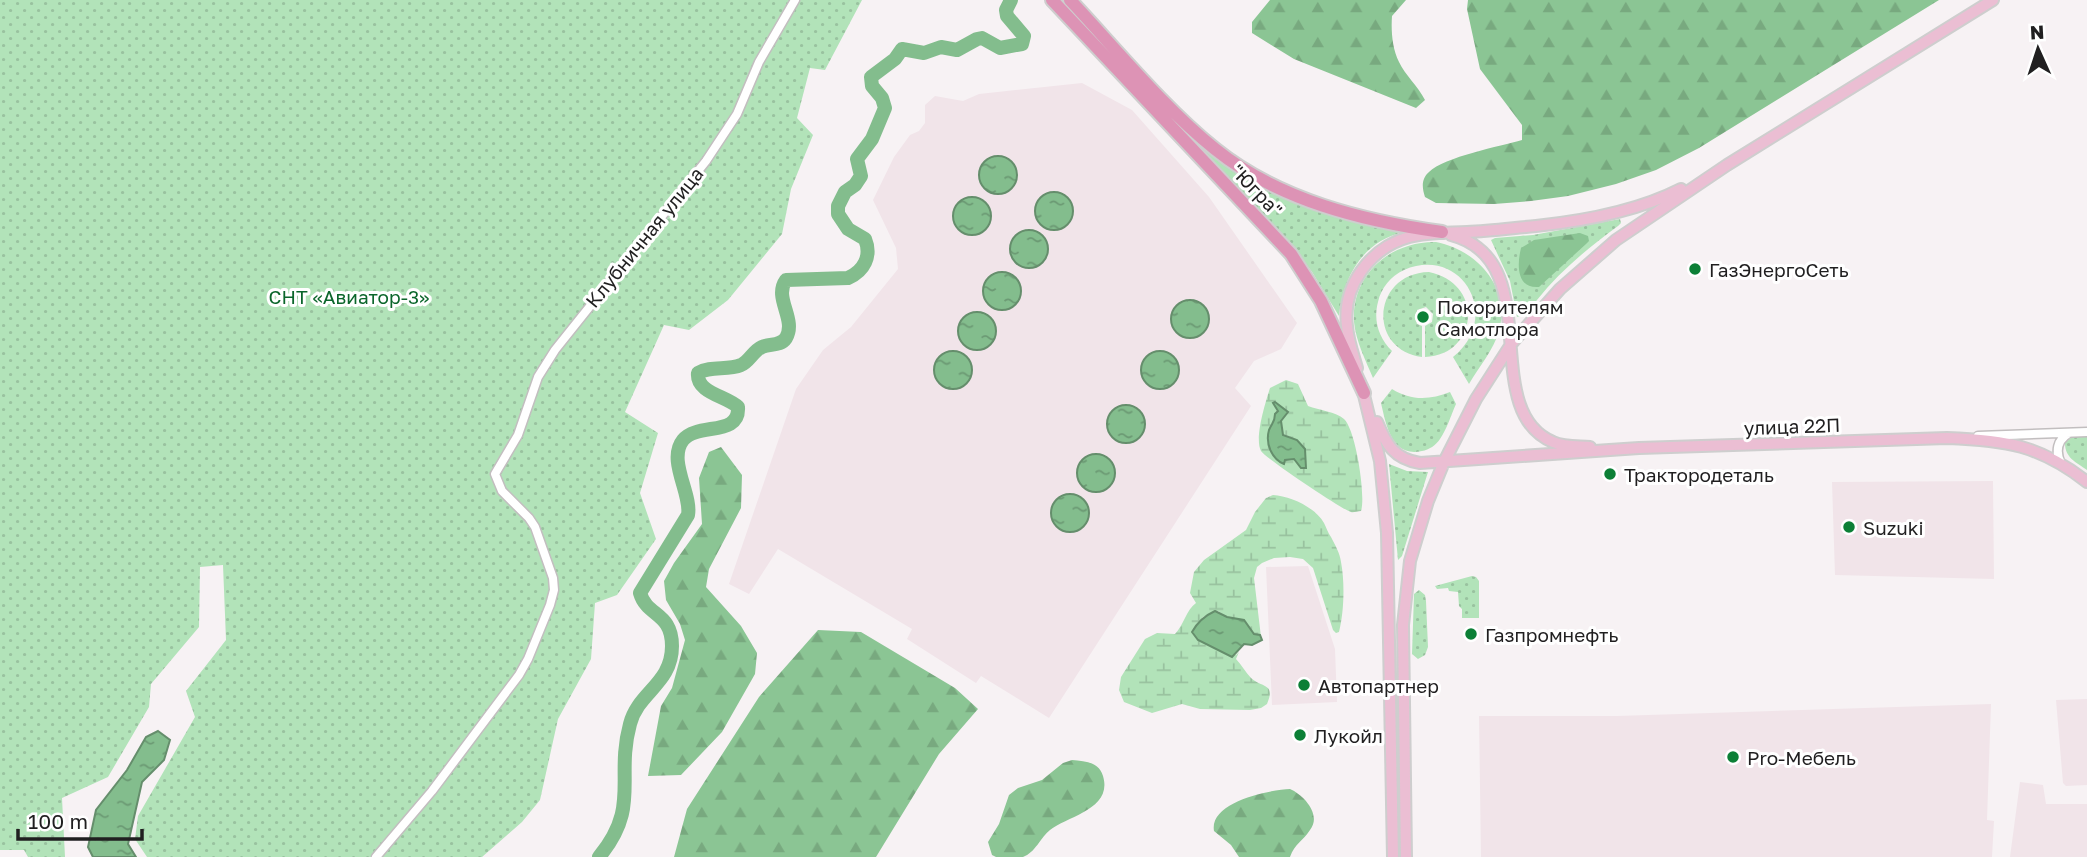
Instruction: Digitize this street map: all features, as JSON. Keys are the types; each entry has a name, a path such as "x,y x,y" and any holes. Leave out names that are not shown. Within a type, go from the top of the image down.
{"highway":[{"name":"\"Югра\"","path":"1061,3 1216,150 1246,171 1290,192 1339,210 1378,221 1442,232"},
{"name":"\"Югра\"","path":"1061,3 1290,254 1321,301 1364,393"}],"main road":[{"path":"1406,857 1403,625 1410,561 1421,522 1444,462 1476,399 1511,343 1544,306 1616,240 1727,165 1993,0"},
{"path":"1393,857 1387,533 1381,471 1347,327 1347,309 1352,288 1361,270 1376,254 1411,237 1442,232 1541,226 1610,213 1677,191 1727,165"},
{"path":"1442,232 1470,242 1493,266 1506,299 1511,343"},
{"name":"улица 22П","path":"1511,343 1520,406 1539,434 1549,441 1570,446 1639,448"},
{"path":"1364,393 1392,451 1411,462 1444,462"},
{"name":"улица 22П","path":"1444,462 1639,448 1947,438 2006,442 2061,464 2087,482"}],"street":[{"name":"Клубничная улица","path":"376,857 432,791 519,676 550,605 554,590 553,578 541,539 530,518 502,491 495,474 518,435 537,377 555,349 706,161 737,114 759,62 795,0"},
{"path":"2061,464 2058,446 2063,437 2072,432"},
{"path":"1947,438 2087,432"}],"shaded area":[{"path":"1082,83 1132,110 1209,197 1297,323 1281,349 1254,361 1235,388 1251,406 1049,718 981,676 976,683 907,639 912,629 778,549 749,594 729,584 796,389 823,350 851,327 898,269 896,248 873,200 894,157 910,135 919,131 925,123 925,105 935,96 963,101 979,94"},
{"path":"1993,481 1994,579 1835,575 1832,482"},
{"path":"1308,566 1335,649 1337,702 1272,705 1266,567"},
{"path":"2087,699 2087,785 2066,786 2063,783 2056,700"},
{"path":"1991,704 1987,820 1994,821 1992,857 1481,857 1479,716 1617,716"},
{"path":"2020,782 2043,785 2046,804 2087,804 2087,857 2010,857"}],"green space":[{"name":"СНТ «Авиатор-3»","path":"0,0 862,0 825,70 810,68 797,118 813,135 791,189 782,234 728,300 689,330 664,325 625,412 658,433 640,493 656,539 617,595 595,603 591,659 558,719 540,800 522,822 482,857 147,857 135,839 138,816 195,717 186,691 226,640 223,565 200,567 199,627 151,684 149,707 108,777 62,798 65,857 28,857 24,850 0,850"},
{"path":"1270,0 1406,0 1392,16 1393,45 1402,67 1425,100 1416,108 1294,59 1252,33 1252,22"},
{"path":"1468,0 1939,0 1699,148 1656,170 1568,196 1494,204 1436,203 1424,194 1423,181 1429,172 1459,157 1522,140 1522,125 1480,69 1467,9"},
{"path":"1068,5 1198,142 1225,165 1270,191 1317,210 1404,232 1377,243 1366,252 1345,288 1339,316 1312,272 1289,242 1065,7"},
{"path":"1620,219 1618,226 1575,260 1528,310 1517,317 1510,281 1491,240"},
{"path":"1580,233 1588,236 1589,241 1539,287 1531,287 1522,280 1519,268 1521,248 1534,240"},
{"path":"1436,242 1465,253 1487,273 1495,286 1501,315 1494,344 1469,384 1453,357 1468,341 1475,323 1475,305 1469,289 1458,276 1443,267 1425,265 1404,270 1387,283 1379,297 1376,316 1378,329 1392,351 1373,378 1355,329 1355,305 1359,289 1367,275 1389,254 1419,243"},
{"path":"1429,272 1447,279 1460,290 1468,319 1464,333 1456,345 1442,354 1425,357 1425,326 1432,322 1433,314 1426,307 1417,310 1417,324 1422,326 1422,357 1404,351 1392,340 1385,327 1384,312 1387,297 1396,285 1410,276"},
{"path":"1286,380 1298,384 1308,406 1344,419 1352,436 1359,464 1361,511 1351,512 1334,502 1261,451 1260,429 1270,388","holes":["1273,403 1288,412 1280,421 1283,434 1297,440 1305,449 1306,468 1301,468 1294,458 1276,459 1270,445 1269,439 1278,411"]},
{"path":"1392,389 1406,396 1421,398 1450,392 1456,404 1442,435 1432,447 1412,452 1403,449 1392,438 1381,403"},
{"path":"2073,436 2087,436 2087,470 2072,459 2065,448 2065,443"},
{"path":"721,447 742,475 741,508 709,569 706,587 741,626 757,653 755,674 722,732 681,775 648,776 661,706 672,688 685,640 680,624 666,600 664,581 702,524 699,478 709,452"},
{"path":"1389,464 1407,471 1428,472 1402,556 1398,560"},
{"path":"1273,495 1294,500 1315,512 1336,546 1343,588 1339,632 1333,630 1313,568 1303,559 1274,558 1257,567 1254,578 1261,637 1254,634 1244,620 1227,617 1218,611 1203,617 1194,629 1198,640 1224,653 1236,655 1239,652 1236,659 1251,678 1269,689 1267,704 1250,710 1200,709 1182,704 1152,713 1124,702 1119,690 1121,677 1145,639 1157,633 1175,634 1196,603 1190,593 1194,572 1204,560 1246,530 1255,512 1266,498"},
{"path":"1472,576 1479,581 1479,618 1462,618 1458,592 1449,591 1448,588 1437,589 1435,586"},
{"path":"1419,590 1425,595 1426,601 1428,647 1425,655 1418,659 1412,654 1414,594"},
{"path":"818,630 861,632 955,688 978,709 939,754 876,857 674,857 687,809 759,697"},
{"path":"1072,760 1091,763 1101,771 1104,787 1095,804 1050,830 1034,849 1023,857 992,855 988,842 999,824 1009,795 1018,788 1042,780 1063,763"},
{"path":"1290,789 1306,801 1314,818 1310,830 1294,848 1290,857 1239,857 1231,845 1214,831 1215,821 1230,805 1255,795"}],"water":[{"path":"998,156 1011,162 1017,175 1011,188 998,194 985,188 979,175 985,162"},
{"path":"1054,192 1067,198 1073,211 1067,224 1054,230 1041,224 1035,211 1041,198"},
{"path":"972,197 985,203 991,216 985,229 972,235 959,229 953,216 959,203"},
{"path":"1029,230 1042,236 1048,249 1042,262 1029,268 1016,262 1010,249 1016,236"},
{"path":"1002,272 1015,278 1021,291 1015,304 1002,310 989,304 983,291 989,278"},
{"path":"1190,300 1203,306 1209,319 1203,332 1190,338 1177,332 1171,319 1177,306"},
{"path":"977,312 990,318 996,331 990,344 977,350 964,344 958,331 964,318"},
{"path":"953,351 966,357 972,370 966,383 953,389 940,383 934,370 940,357"},
{"path":"1160,351 1173,357 1179,370 1173,383 1160,389 1147,383 1141,370 1147,357"},
{"path":"1273,403 1288,412 1281,421 1283,435 1297,440 1305,449 1306,468 1301,468 1294,459 1285,460 1284,464 1276,459 1270,450 1269,430 1278,411"},
{"path":"1126,405 1139,411 1145,424 1139,437 1126,443 1113,437 1107,424 1113,411"},
{"path":"1096,454 1109,460 1115,473 1109,486 1096,492 1083,486 1077,473 1083,460"},
{"path":"1070,494 1083,500 1089,513 1083,526 1070,532 1057,526 1051,513 1057,500"},
{"path":"1215,611 1227,617 1244,620 1262,640 1252,645 1244,644 1232,657 1198,640 1192,632 1201,620"},
{"path":"158,731 170,740 164,760 142,782 128,844 136,857 93,857 88,847 96,810 127,770 146,737"}],"waterway":[{"path":"599,857 612,839 623,807 626,743 630,724 634,713 661,679 671,659 671,635 668,627 643,601 640,593 688,515 687,497 679,467 679,448 683,440 690,435 725,426 737,416 738,407 707,390 699,380 698,373 708,369 741,365 762,347 784,341 789,331 782,294 786,280 848,278 865,262 868,251 865,239 848,229 838,214 838,206 845,192 855,185 861,176 857,159 872,139 885,108 882,98 872,86 871,77 895,59 902,49 924,53 941,47 957,50 982,38 1000,48 1022,44 1024,36 1007,16 1006,10 1011,0"}],"place":[{"name":"ГазЭнергоСеть","path":"1695,269"},
{"name":"Покорителям Самотлора","path":"1423,317"},
{"name":"Трактородеталь","path":"1610,474"},
{"name":"Suzuki","path":"1849,527"},
{"name":"Газпромнефть","path":"1471,634"},
{"name":"Автопартнер","path":"1304,685"},
{"name":"Лукойл","path":"1300,735"},
{"name":"Pro-Мебель","path":"1733,757"}]}
